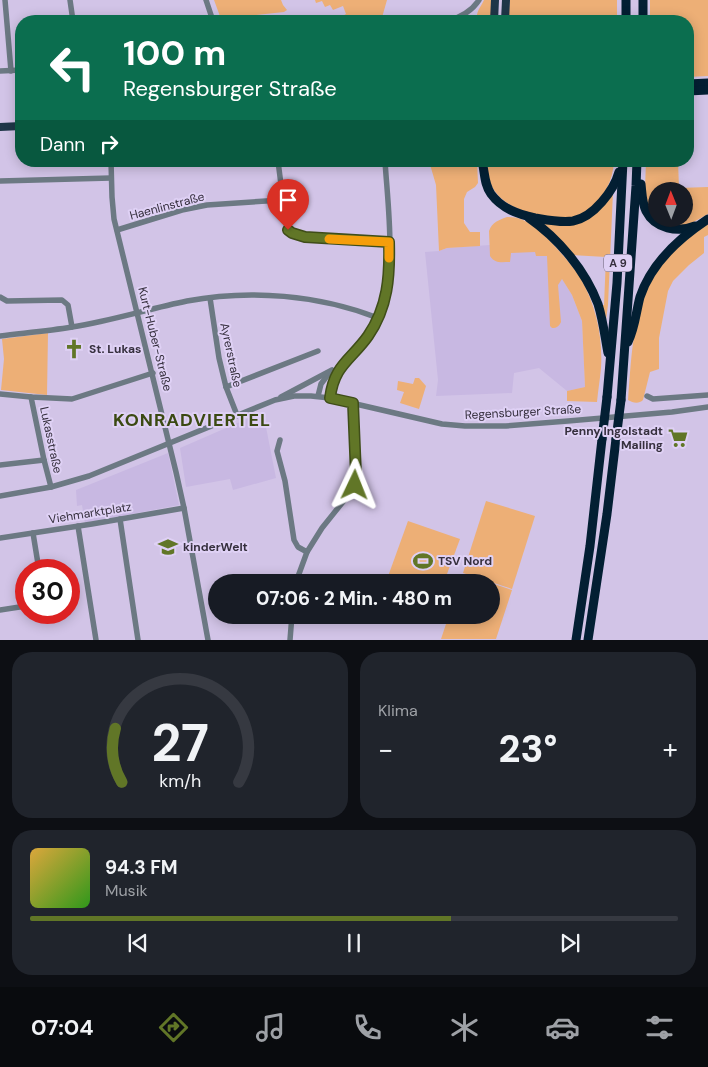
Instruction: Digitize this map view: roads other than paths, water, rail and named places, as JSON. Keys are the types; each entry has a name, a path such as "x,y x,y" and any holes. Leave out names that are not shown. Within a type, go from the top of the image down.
{"highway":[{"path":"626,0 626,15"},
{"path":"642,0 642,15"},
{"path":"644,15 648,0"},
{"path":"694,84 708,83"},
{"path":"694,91 708,90"},
{"name":"A 9","path":"484,167 486,186 492,196 501,204 524,215 561,222 573,221 585,216 601,203 617,181 621,167"},
{"name":"A 9","path":"576,640 590,546 607,397 617,283 623,167"},
{"name":"A 9","path":"639,167 643,201 646,211 654,221 664,228 675,230 692,227 705,221"},
{"name":"A 9","path":"588,640 607,514 621,400 639,167"},
{"name":"A 9","path":"624,360 628,342 640,174"},
{"name":"A 9","path":"524,215 555,240 583,275 598,305 610,365"},
{"name":"A 9","path":"628,342 633,333 640,297 652,273 677,243 705,221"}],"main road":[{"path":"494,15 495,0"},
{"path":"505,15 506,0"},
{"path":"0,127 15,126"}],"street":[{"path":"5,0 11,70"},
{"path":"70,0 73,15"},
{"path":"206,0 211,15"},
{"path":"462,15 473,8 479,0"},
{"path":"0,71 15,70"},
{"name":"Kurt-Huber-Straße","path":"110,167 113,210 117,230 170,444 184,508 208,640"},
{"path":"279,167 286,224 288,230 292,233 305,237 389,242"},
{"path":"275,400 344,362 368,336 378,318 387,292 389,279 389,210 386,167"},
{"path":"0,181 111,178"},
{"name":"Haenlinstraße","path":"117,230 182,210 207,205 282,200"},
{"path":"0,336 72,327 138,314 187,301 248,296 291,298 331,304 357,310 378,318"},
{"path":"0,297 7,301 62,300 68,305 72,327"},
{"name":"Ayrerstraße","path":"210,298 218,358 236,415"},
{"path":"226,387 318,351"},
{"path":"330,398 336,374 344,362"},
{"path":"318,396 321,384 332,370"},
{"path":"0,394 72,398 152,373"},
{"path":"647,396 653,399 708,395"},
{"name":"Regensburger Straße","path":"0,496 51,487 88,476 170,444 236,415 275,400 294,396 330,398 442,424 465,426 664,413 708,407"},
{"name":"Lukasstraße","path":"31,397 51,487"},
{"path":"299,574 307,552 322,528 355,485 353,403"},
{"path":"280,440 277,451 285,481 294,540 298,547 307,552"},
{"path":"0,465 44,460"},
{"name":"Viehmarktplatz","path":"0,538 184,508"},
{"path":"120,519 138,640"},
{"path":"78,526 96,640"},
{"path":"33,533 37,559"},
{"path":"0,610 15,608"},
{"path":"290,640 291,624"}],"place":[{"name":"St. Lukas","path":"74,349"},
{"name":"Penny Ingolstadt Mailing","path":"678,438"},
{"name":"kinderWelt","path":"168,547"},
{"name":"TSV Nord","path":"423,561"}],"district":[{"name":"KONRADVIERTEL","path":"192,420"}]}
